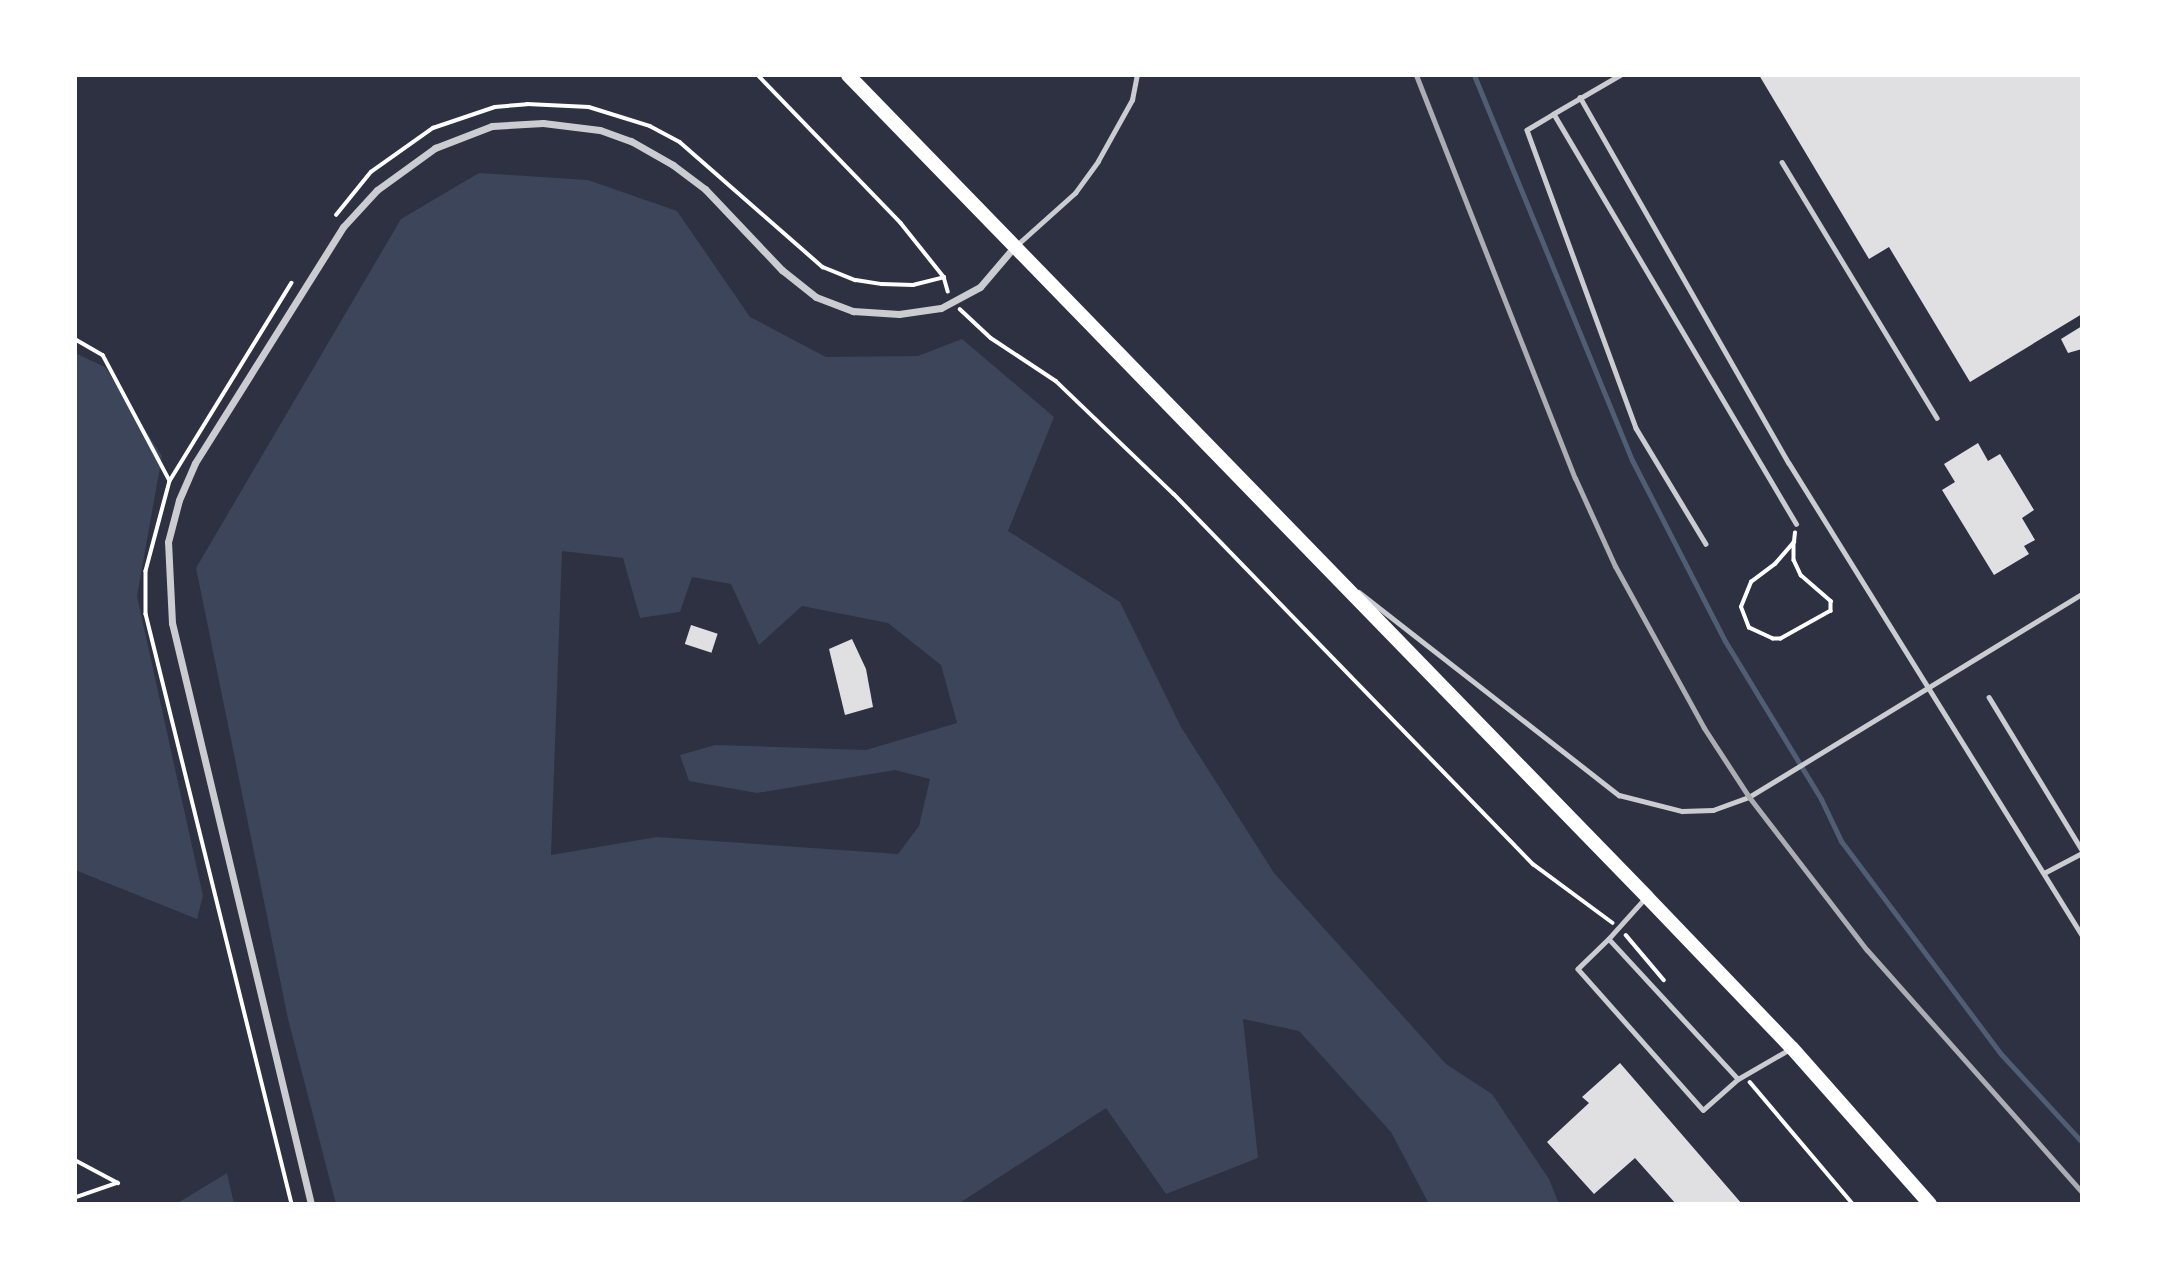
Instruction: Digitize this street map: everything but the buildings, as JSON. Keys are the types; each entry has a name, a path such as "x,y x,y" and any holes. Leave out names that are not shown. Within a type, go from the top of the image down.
{"main road":[{"path":"848,75 1792,1048 1930,1204"}],"street":[{"path":"311,1204 172,623 168,542 178,500 195,463 343,228 377,190 435,148 492,126 543,123 600,130 631,141 673,165 705,189 782,270 816,297 853,311 899,314 952,302 980,286 1015,247"}],"lane":[{"path":"1015,247 1075,193 1098,161 1132,100 1137,75"},
{"path":"1621,75 1527,130 1636,428 1706,544"},
{"path":"1580,97 1789,463 2082,935"},
{"path":"1554,114 1796,524"},
{"path":"1782,162 1937,418"},
{"path":"1336,575 1516,712 1578,766 1619,795 1651,806 1713,810 1749,797 2082,594"},
{"path":"1989,697 2082,851 2044,873"},
{"path":"1647,897 1578,969 1703,1110 1738,1079 1792,1048"},
{"path":"1609,939 1738,1079"}],"path":[{"path":"758,75 901,223 944,277 952,302 991,338 1056,381 1174,494 1533,864 1619,928 1673,991"},
{"path":"334,217 372,172 433,128 495,107 527,104 589,107 650,126 680,142 823,267 856,280 882,284 914,285 944,277"},
{"path":"292,1204 146,614 146,571 170,481 296,276"},
{"path":"75,339 103,355 170,481"},
{"path":"1794,542 1751,582 1741,607 1749,628 1773,639 1781,639 1831,611 1831,601 1801,575 1794,559 1796,524"},
{"path":"1744,1075 1853,1204"},
{"path":"75,1160 118,1184 75,1198"}],"shaded area":[{"path":"479,173 588,180 677,211 750,317 826,357 918,356 962,339 1054,417 1008,531 1120,602 1181,727 1274,873 1446,1064 1492,1094 1549,1179 1559,1204 1429,1204 1391,1132 1299,1031 1243,1019 1258,1158 1166,1194 1106,1108 958,1204 336,1204 288,1019 196,568 401,219","holes":["562,551 623,558 640,618 680,612 692,577 731,584 759,645 802,606 888,623 941,665 957,723 866,750 715,745 680,755 689,781 757,793 895,770 930,779 919,826 898,854 657,837 551,855"]},
{"path":"75,353 105,367 162,456 137,596 203,896 197,919 75,870"},
{"path":"227,1173 234,1204 176,1204"}],"waterway":[{"path":"1474,75 1632,460 1725,641 1821,799 1841,841 2001,1054 2082,1142"}],"railway":[{"path":"1416,75 1575,478 1615,566 1704,728 1749,797 1867,950 2082,1192"}]}
